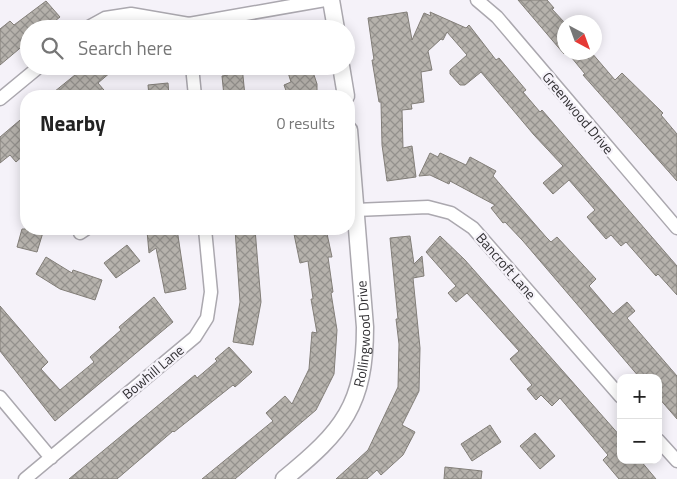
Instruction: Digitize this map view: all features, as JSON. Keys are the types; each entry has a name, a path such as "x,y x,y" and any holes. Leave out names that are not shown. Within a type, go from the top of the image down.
{"street":[{"path":"220,20 325,0"},
{"path":"332,0 335,20"},
{"name":"Greenwood Drive","path":"477,0 497,17 677,228"},
{"path":"101,20 131,14 160,20"},
{"path":"0,99 29,75"},
{"path":"193,75 194,90"},
{"path":"342,75 345,90"},
{"name":"Bancroft Lane","path":"355,210 428,207 451,213 473,228 617,392"},
{"name":"Rollingwood Drive","path":"284,479 322,448 343,423 354,401 365,356 365,327 355,210"},
{"name":"Bowhill Lane","path":"25,479 195,337 207,318 211,292 206,235"},
{"path":"0,397 51,458"},
{"path":"662,444 677,461"}],"building":[{"path":"518,0 547,0 554,8 552,9 558,15 557,46"},
{"path":"46,1 60,17 56,20 21,20"},
{"path":"407,12 412,40 424,13 431,16 430,12 466,28 469,25 496,60 499,58 526,90 523,92 540,112 542,110 677,266 677,295 658,274 656,276 626,242 621,246 611,235 606,239 587,217 595,210 569,180 553,194 543,183 563,166 481,72 465,85 460,85 450,74 450,70 467,55 447,32 443,40 441,39 428,51 432,70 421,72 424,102 411,104 412,109 402,110 403,148 412,146 416,177 387,181 382,145 381,102 379,102 372,60 374,60 368,18"},
{"path":"20,20 20,48 0,65 0,29 10,21 14,25"},
{"path":"574,60 598,60 615,80 622,73 663,113 661,115 677,134 677,181 583,75 585,74"},
{"path":"75,75 107,75 98,83 104,90 56,90"},
{"path":"243,75 244,90 223,90 222,76"},
{"path":"289,75 314,75 317,90 286,90 284,85 291,82"},
{"path":"168,83 169,90 148,90 148,85"},
{"path":"20,120 20,158 16,162 10,155 0,163 0,137"},
{"path":"430,153 438,157 440,153 466,165 470,157 496,171 493,176 546,237 551,242 557,237 596,279 589,286 613,314 627,302 635,311 627,318 677,376 677,419 662,402 662,374 637,374 523,241 505,222 503,223 491,208 495,205 450,181 449,184 430,175 419,176"},
{"path":"20,235 42,235 37,252 17,247"},
{"path":"147,235 178,235 186,289 165,293 156,248 149,253"},
{"path":"235,235 255,235 261,302 253,345 233,342 240,302"},
{"path":"294,235 327,235 332,257 328,257 337,330 334,374 316,410 235,479 202,479 273,421 266,413 285,396 292,404 309,369 312,332 317,333 311,299 313,299 308,261 300,263"},
{"path":"410,236 414,264 422,256 424,276 413,278 420,348 419,391 402,425 415,432 403,455 381,475 377,470 367,479 336,479 368,450 398,387 399,344 396,319 398,319 390,238"},
{"path":"440,236 465,260 617,432 617,464 643,464 656,479 619,479 603,460 608,455 560,398 552,406 541,395 536,400 527,389 532,385 510,359 519,351 467,293 456,302 448,293 456,286 426,252"},
{"path":"127,245 140,261 116,278 104,263"},
{"path":"46,257 72,273 73,270 102,280 95,300 60,289 36,274"},
{"path":"154,297 173,322 55,421 0,351 0,306 48,362 41,369 60,390 94,362 90,357 121,330 119,327"},
{"path":"229,347 252,372 235,387 233,385 173,431 117,479 69,479 195,375 197,378 217,361 215,359"},
{"path":"490,425 501,442 472,461 461,444"},
{"path":"535,433 555,456 540,469 520,446"},
{"path":"445,467 482,471 481,479 444,479"}]}
